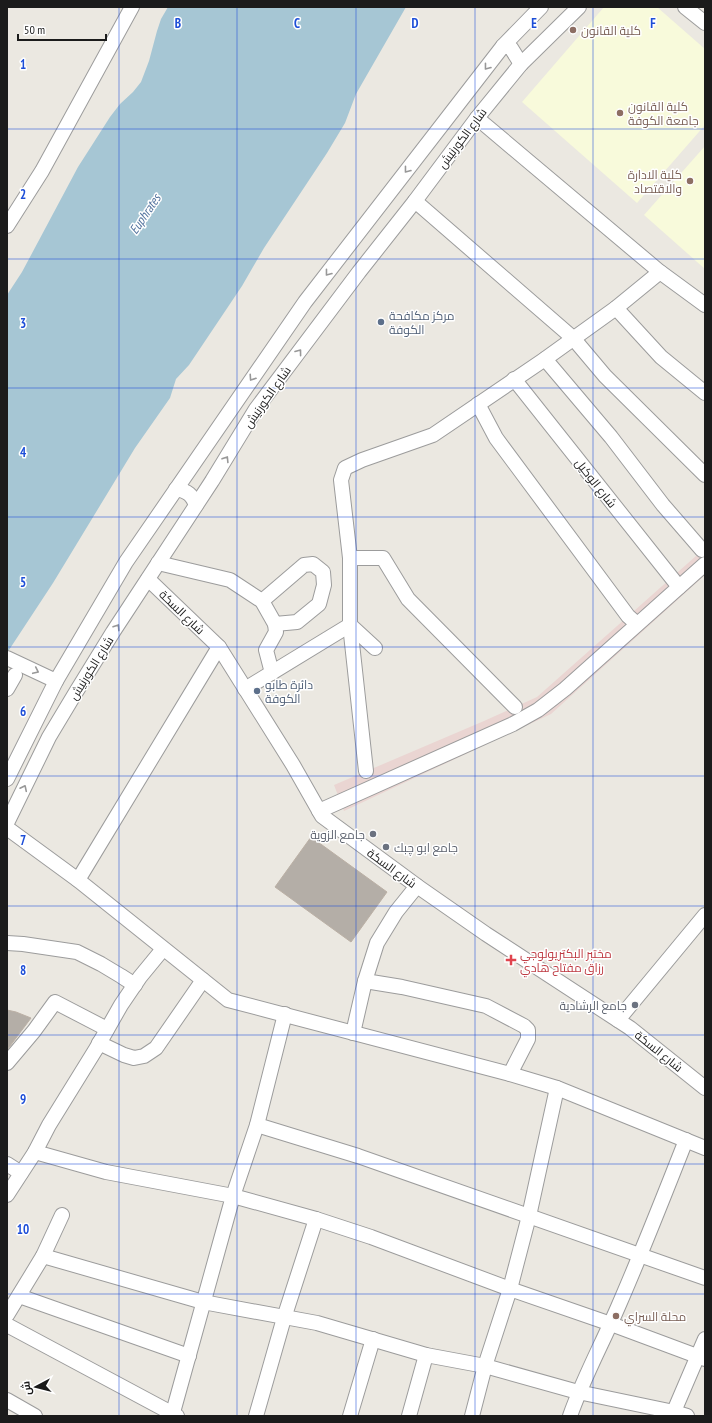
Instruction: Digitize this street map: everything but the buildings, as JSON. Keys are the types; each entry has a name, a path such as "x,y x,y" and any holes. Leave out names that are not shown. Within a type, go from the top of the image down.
{"street":[{"path":"7,226 42,171 132,7"},
{"name":"شارع الكورنيش","path":"7,779 56,681 126,562 305,302 503,46 541,7"},
{"name":"شارع الكورنيش","path":"7,823 50,737 109,639 212,481 256,409 477,118 521,64 579,7"},
{"path":"686,7 705,23"},
{"path":"520,29 528,37 542,42"},
{"path":"503,46 511,48 521,64"},
{"path":"477,118 660,272 705,305"},
{"path":"415,201 573,338 605,376 705,475"},
{"path":"366,771 350,626 350,558 341,480 345,468 362,460 433,435 616,308 660,272"},
{"path":"616,308 661,357 705,393"},
{"path":"544,359 611,436 662,504 702,550"},
{"name":"شارع الوكيل","path":"514,379 679,587"},
{"path":"478,404 496,438 628,616 637,624"},
{"path":"191,467 194,474 198,477 212,481"},
{"path":"176,490 189,493 196,506"},
{"path":"350,558 383,558 408,599 515,707"},
{"path":"158,563 230,580 262,601 276,624 276,632 266,650 272,673"},
{"path":"262,601 304,565 314,564 323,572 324,584 319,604 297,622 276,624"},
{"path":"319,811 513,724 538,710 565,689 705,564"},
{"name":"شارع السكة","path":"148,579 219,647 293,765 322,816 417,886 486,934 630,1028 705,1088"},
{"path":"350,626 375,648"},
{"path":"245,689 350,626"},
{"path":"78,880 219,647"},
{"path":"7,689 12,665 56,681"},
{"path":"7,828 78,880 228,1000 510,1074 557,1088 705,1148"},
{"path":"353,1033 377,943 396,912 417,886"},
{"path":"618,1020 704,918"},
{"path":"7,943 77,952 108,968 134,985"},
{"path":"7,1195 35,1152 49,1125 134,985 163,949"},
{"path":"99,1043 134,1058 144,1056 156,1048 203,980"},
{"path":"366,981 402,987 486,1006 524,1026 528,1030 528,1039 510,1074"},
{"path":"7,1064 55,1002 107,1029"},
{"path":"7,1325 174,1415 203,1302 233,1196 257,1124 285,1014"},
{"path":"472,1416 485,1366 510,1289 529,1216 557,1088"},
{"path":"257,1124 358,1156 705,1278"},
{"path":"570,1416 578,1392 611,1324 641,1255 686,1140"},
{"path":"35,1152 106,1172 233,1196 316,1219 371,1237 510,1289 701,1357"},
{"path":"7,1164 22,1172"},
{"path":"7,1315 43,1256 62,1215"},
{"path":"256,1416 284,1318 316,1219"},
{"path":"43,1256 203,1302 317,1323 426,1355 485,1366 578,1392 678,1415 701,1357 705,1339"},
{"path":"19,1296 189,1356"},
{"path":"350,1416 373,1339"},
{"path":"409,1416 426,1355"},
{"path":"7,1400 35,1416"}],"shaded area":[{"name":"كلية القانون جامعة الكوفة","path":"604,7 657,7 705,49 705,125 637,203 522,102"},
{"name":"كلية الادارة والاقتصاد","path":"705,146 705,269 644,215"},
{"path":"705,548 705,575 551,714 344,811 334,785 537,697"}],"water":[{"name":"Euphrates","path":"168,7 406,7 356,94 345,123 327,153 264,248 242,286 189,365 176,379 170,398 135,448 53,583 7,653 7,295 22,272 78,167 110,117 141,82 149,61 161,19"}],"place":[{"name":"كلية القانون","path":"573,30"},
{"name":"كلية القانون جامعة الكوفة","path":"620,113"},
{"name":"كلية الادارة والاقتصاد","path":"690,181"},
{"name":"مركز مكافحة الكوفة","path":"381,322"},
{"name":"دائرة طابو الكوفة","path":"257,691"},
{"name":"جامع الزوية","path":"373,834"},
{"name":"جامع ابو چبك","path":"386,847"},
{"name":"مختبر البكتريولوجي رزاق مفتاح هادي","path":"511,960"},
{"name":"جامع الرشادية","path":"635,1005"},
{"name":"محلة السراي","path":"616,1316"}]}
